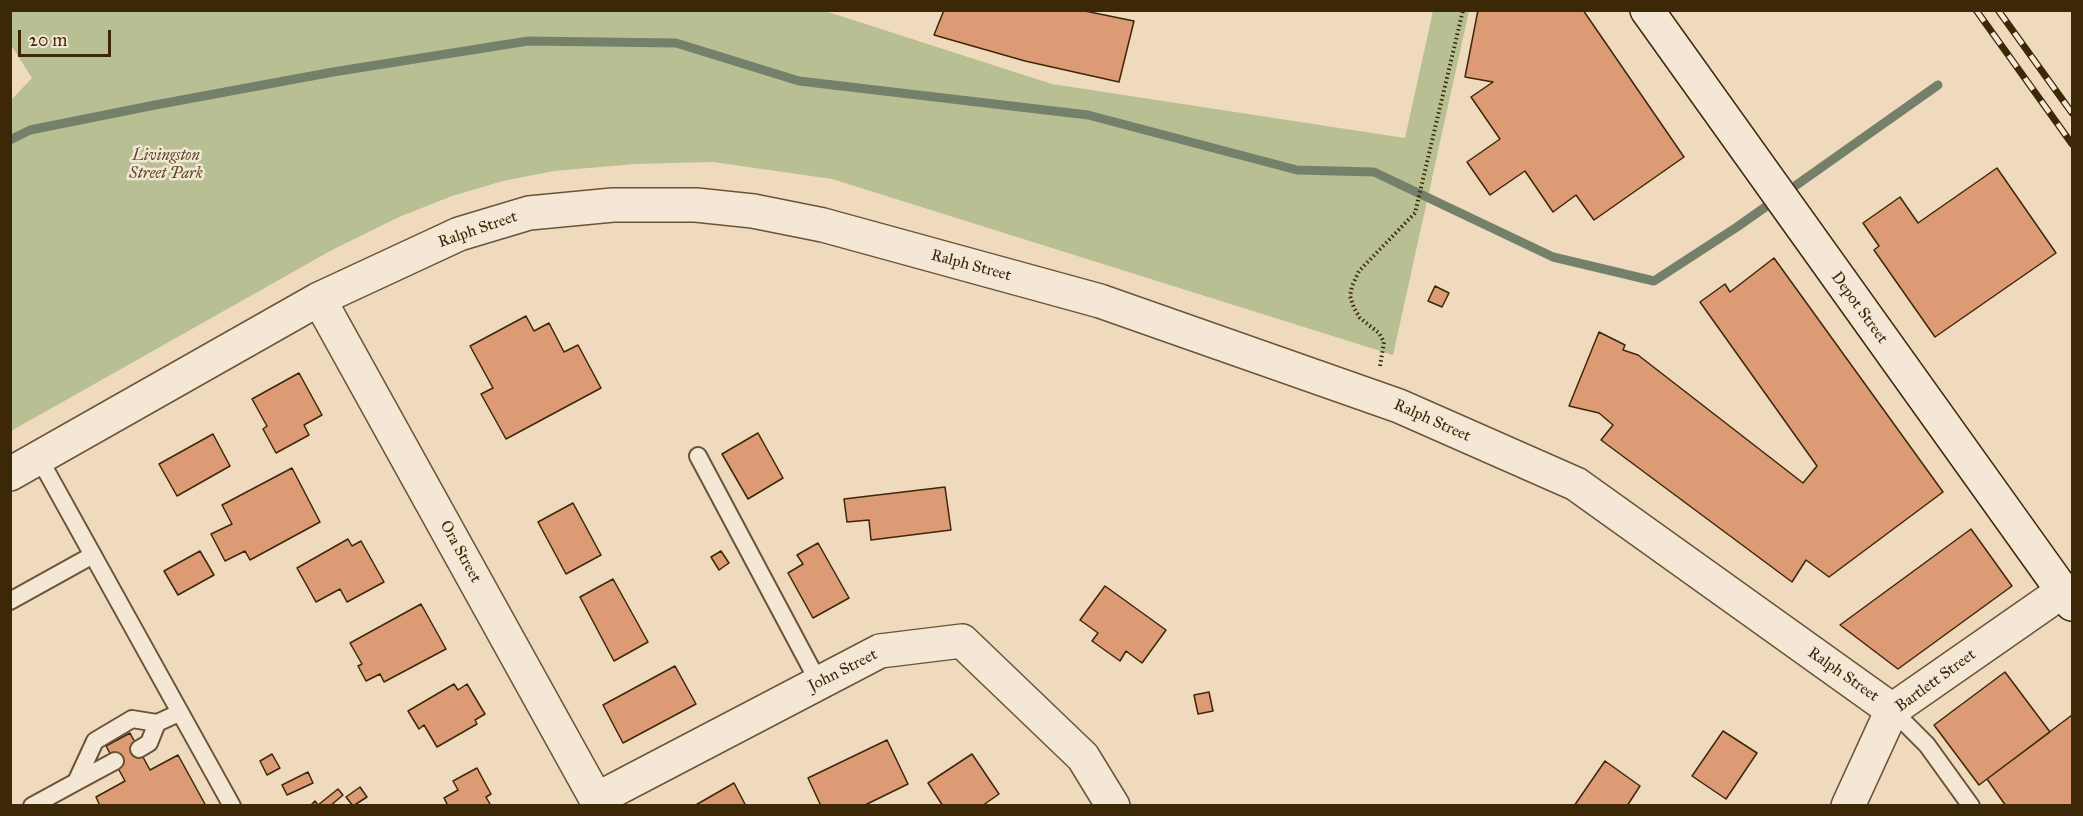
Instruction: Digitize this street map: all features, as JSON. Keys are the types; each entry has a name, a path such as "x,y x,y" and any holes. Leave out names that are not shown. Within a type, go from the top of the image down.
{"street":[{"name":"Depot Street","path":"1647,10 2068,597"},
{"name":"Ralph Street","path":"10,474 319,298 459,234 529,213 613,205 696,205 753,211 823,225 1100,301 1399,405 1576,484 1893,710"},
{"name":"Ora Street","path":"319,298 599,802"},
{"name":"Bartlett Street","path":"1848,806 1893,710 2068,597"},
{"name":"John Street","path":"599,802 880,651 962,641 1083,757 1113,806"}],"lane":[{"path":"699,456 819,683"},
{"path":"39,458 232,806"},
{"path":"10,601 93,555"},
{"path":"1893,710 1927,745 1971,806"},
{"path":"76,782 95,741 132,719 157,723 179,713"},
{"path":"139,748 149,743 157,723"},
{"path":"32,806 115,761"}],"path":[{"path":"1379,370 1384,342 1379,333 1360,318 1354,308 1350,296 1352,286 1359,271 1405,226 1415,213 1463,10"}],"green space":[{"name":"Livingston Street Park","path":"11,10 825,11 1052,84 1405,138 1433,11 1469,11 1393,355 832,179 713,162 635,164 554,171 503,181 452,196 399,217 332,250 11,431 11,100 32,78 11,45"}],"building":[{"path":"944,10 1080,10 1134,21 1119,82 1025,61 934,35"},
{"path":"1478,10 1583,10 1684,157 1594,220 1576,195 1553,212 1525,171 1490,195 1467,162 1500,139 1471,97 1493,82 1465,77"},
{"path":"1997,168 2056,253 1935,337 1874,250 1879,246 1863,223 1900,197 1918,223"},
{"path":"1774,258 1943,492 1829,577 1806,560 1792,582 1601,440 1613,425 1599,413 1569,406 1599,332 1625,345 1623,350 1638,355 1803,483 1817,466 1700,302 1725,284 1730,292"},
{"path":"1435,286 1449,293 1442,307 1428,301"},
{"path":"526,316 534,331 549,323 564,352 578,345 601,388 506,439 481,394 493,388 470,346"},
{"path":"299,373 322,415 304,425 309,435 276,453 263,429 267,426 252,399"},
{"path":"758,433 783,478 748,499 722,454"},
{"path":"213,434 230,466 177,496 159,464"},
{"path":"292,468 320,522 250,560 245,551 225,561 211,534 232,524 222,505"},
{"path":"945,487 951,530 871,540 869,520 847,522 844,499"},
{"path":"573,503 601,555 566,574 538,522"},
{"path":"1971,529 2012,586 1898,669 1840,625"},
{"path":"348,539 352,546 361,541 384,582 347,602 340,589 316,602 297,568"},
{"path":"818,543 849,598 813,618 788,573 803,564 797,555"},
{"path":"200,551 214,575 178,595 164,571"},
{"path":"721,551 729,563 719,570 711,557"},
{"path":"613,579 648,642 614,661 580,597"},
{"path":"1105,586 1166,630 1142,663 1126,651 1120,661 1092,641 1098,633 1080,620"},
{"path":"421,604 446,649 384,682 380,674 366,681 358,666 362,664 350,643"},
{"path":"675,666 696,704 623,743 603,705"},
{"path":"2005,672 2050,732 1979,785 1934,725"},
{"path":"454,684 458,690 467,684 485,714 475,720 477,724 437,747 424,725 419,729 408,711"},
{"path":"1209,692 1213,711 1198,714 1194,695"},
{"path":"2072,715 2072,806 2006,806 1987,779"},
{"path":"1723,731 1757,753 1726,799 1692,776"},
{"path":"130,733 150,770 178,755 206,806 100,806 96,797 125,781 106,746"},
{"path":"887,740 908,784 863,806 821,806 808,778"},
{"path":"272,754 280,768 267,775 260,761"},
{"path":"972,754 999,794 982,806 943,806 928,783"},
{"path":"1605,761 1640,786 1627,806 1574,806"},
{"path":"477,768 491,794 486,797 491,806 448,806 444,798 458,790 453,781"},
{"path":"308,772 313,783 287,795 282,785"},
{"path":"734,783 746,806 694,806"},
{"path":"360,787 367,797 353,806 346,797"},
{"path":"338,789 343,795 330,806 310,806 315,801 318,805"}],"waterway":[{"path":"10,140 30,130 155,105 333,72 528,41 676,43 799,81 1088,115 1297,170 1374,172 1553,257 1654,281 1737,227 1938,85"}],"railway":[{"path":"1976,10 2072,144"},
{"path":"1998,10 2072,113"}]}
